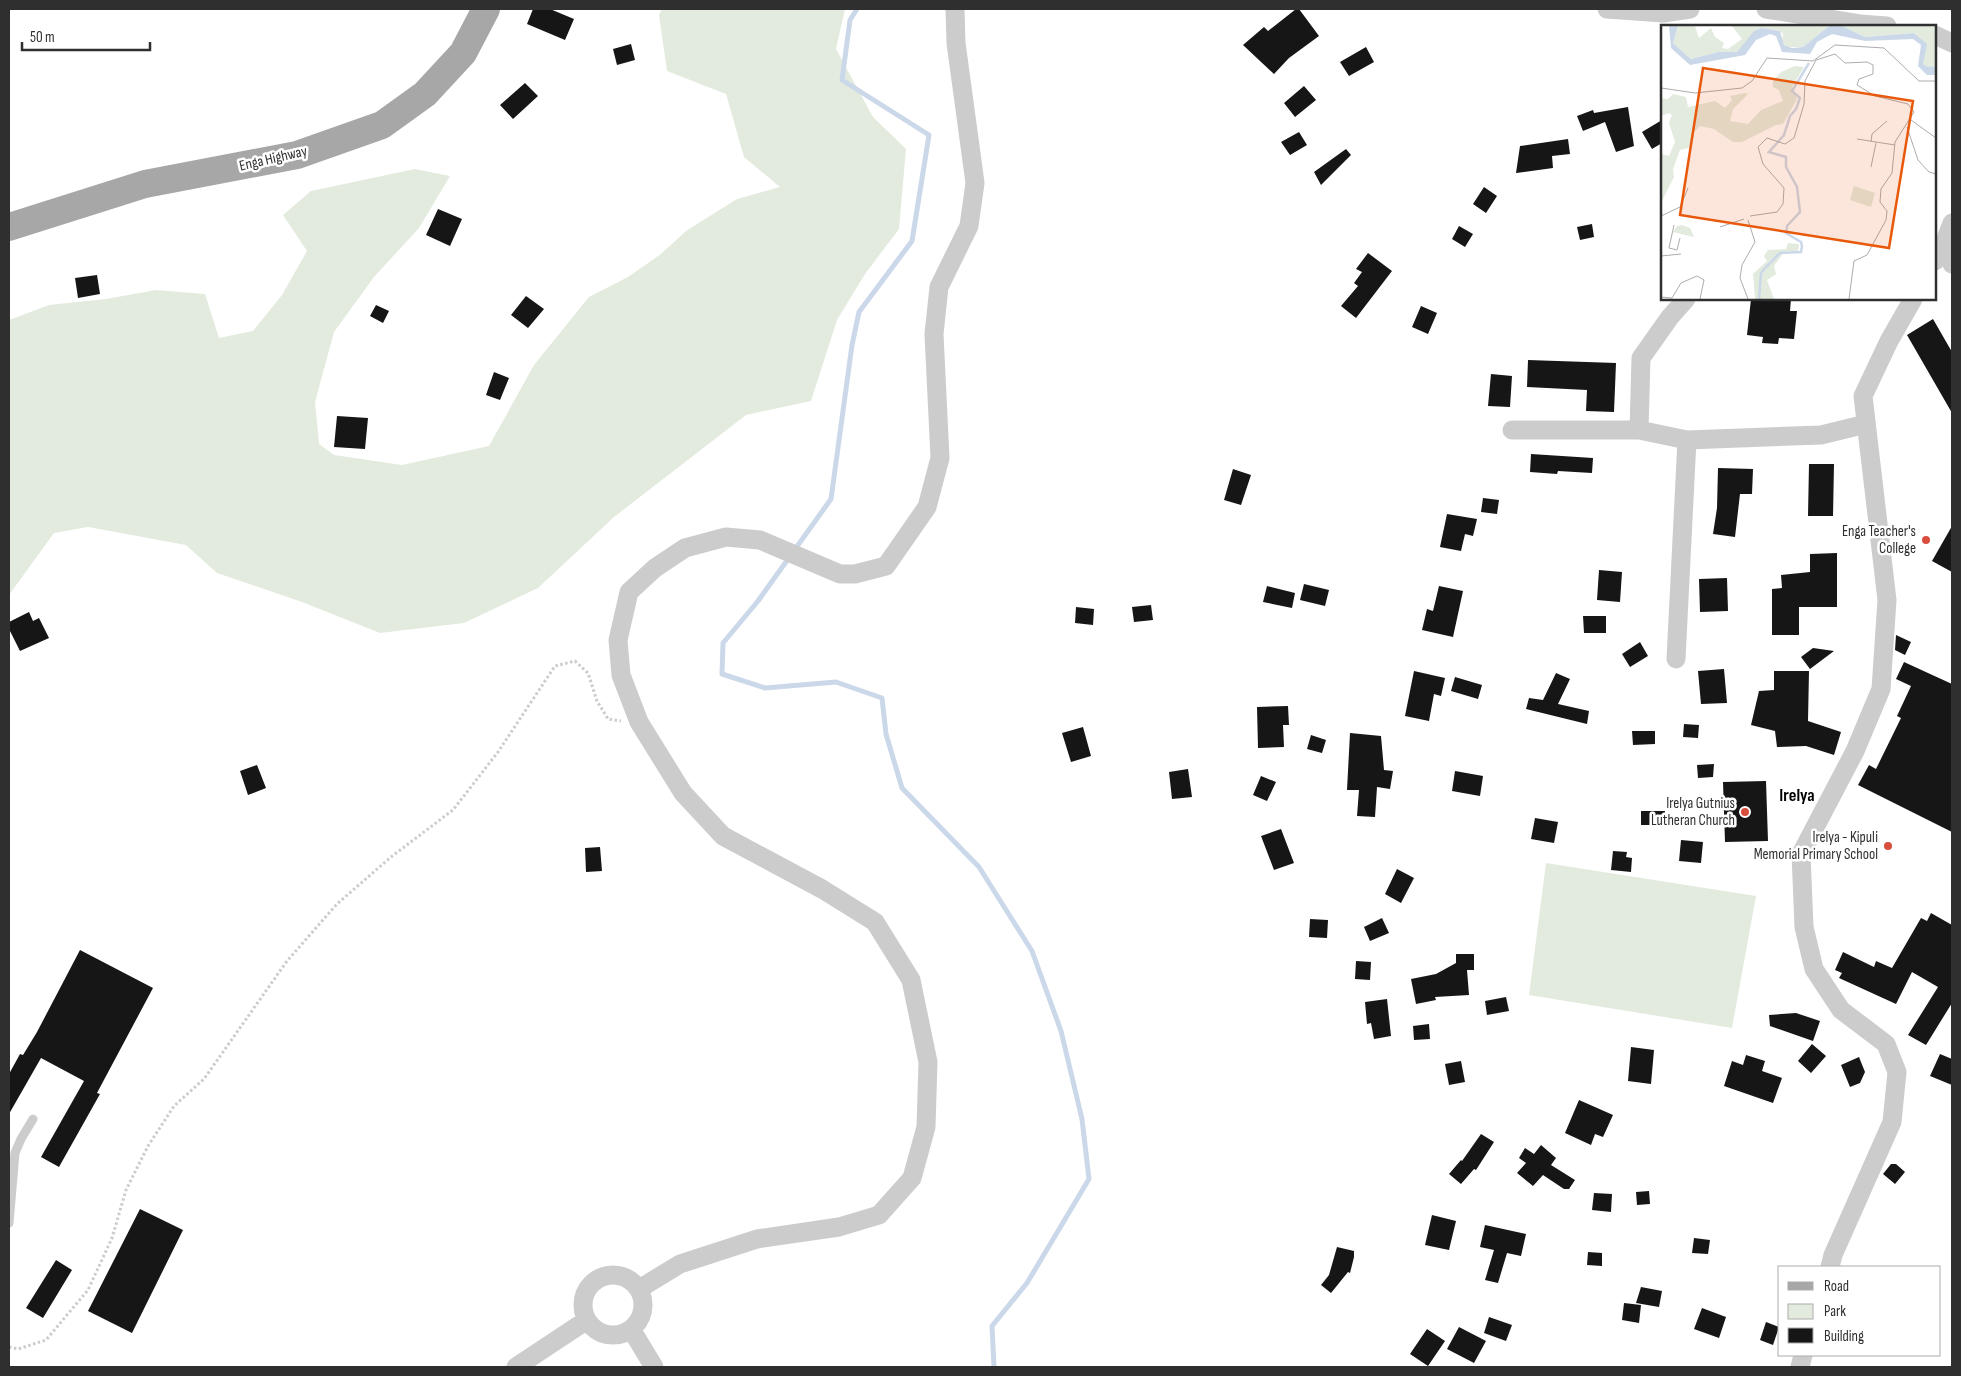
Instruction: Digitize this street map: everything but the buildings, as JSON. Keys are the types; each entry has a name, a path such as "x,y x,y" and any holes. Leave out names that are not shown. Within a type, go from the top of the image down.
{"main road":[{"name":"Enga Highway","path":"9,227 145,184 297,155 382,125 425,94 464,53 486,9"}],"street":[{"path":"639,1289 680,1264 757,1239 839,1227 880,1215 912,1178 926,1127 928,1062 911,980 874,922 822,889 723,836 684,793 640,722 621,675 618,640 629,592 655,568 685,548 726,537 760,540 840,574 855,574 886,566 927,507 940,458 934,334 939,287 969,226 975,183 956,43 954,9"},
{"path":"1607,9 1663,13 1690,9"},
{"path":"1766,9 1874,25"},
{"path":"1936,35 1952,43"},
{"path":"1936,259 1952,223"},
{"path":"1944,244 1952,264"},
{"path":"1639,430 1641,358 1670,317 1685,300"},
{"path":"1830,1266 1833,1255 1892,1122 1897,1072 1886,1044 1841,1010 1814,969 1804,927 1801,854 1855,751 1881,689 1887,600 1863,396 1888,341 1912,300"},
{"path":"1512,430 1639,430 1687,440 1820,435 1866,424"},
{"path":"1676,659 1687,440"},
{"path":"613,1274 623,1276 632,1281 639,1289 643,1298 641,1318 631,1329 617,1335 607,1335 598,1331 587,1320 582,1307 588,1289 594,1281 603,1276 613,1274"},
{"path":"516,1367 587,1320"},
{"path":"631,1329 654,1367"}],"lane":[{"path":"9,1223 15,1153 20,1139 33,1119"}],"path":[{"path":"9,1348 18,1349 46,1340 88,1290 112,1238 126,1190 148,1146 174,1106 204,1079 287,961 337,904 391,857 454,810 498,752 555,666 575,661 588,674 597,701 608,720 640,722"}],"green space":[{"path":"662,9 845,9 836,49 873,117 906,149 899,229 865,274 837,320 811,401 746,415 614,517 538,588 464,623 380,633 302,602 217,573 186,545 88,527 54,533 9,595 9,320 49,305 106,299 156,290 205,294 219,338 253,331 282,295 307,251 283,215 311,191 415,169 450,176 419,228 374,277 334,332 315,402 319,444 334,455 402,465 489,446 534,365 589,297 628,277 661,254 686,231 737,199 780,187 744,157 726,94 667,71 659,15"},
{"path":"1546,863 1756,896 1732,1028 1529,995"}],"waterway":[{"path":"857,9 850,20 842,80 929,135 912,241 859,312 852,345 831,499 758,601 723,643 722,674 765,688 836,682 882,698 886,734 902,788 979,867 1032,951 1061,1031 1082,1119 1089,1179 1027,1283 992,1326 994,1367"}],"place":[{"name":"Enga Teacher's College","path":"1926,540"},
{"name":"Irelya Gutnius Lutheran Church","path":"1745,812"},
{"name":"Irelya - Kipuli Memorial Primary School","path":"1888,846"}],"district":[{"name":"Irelya","path":"1797,795"}]}
